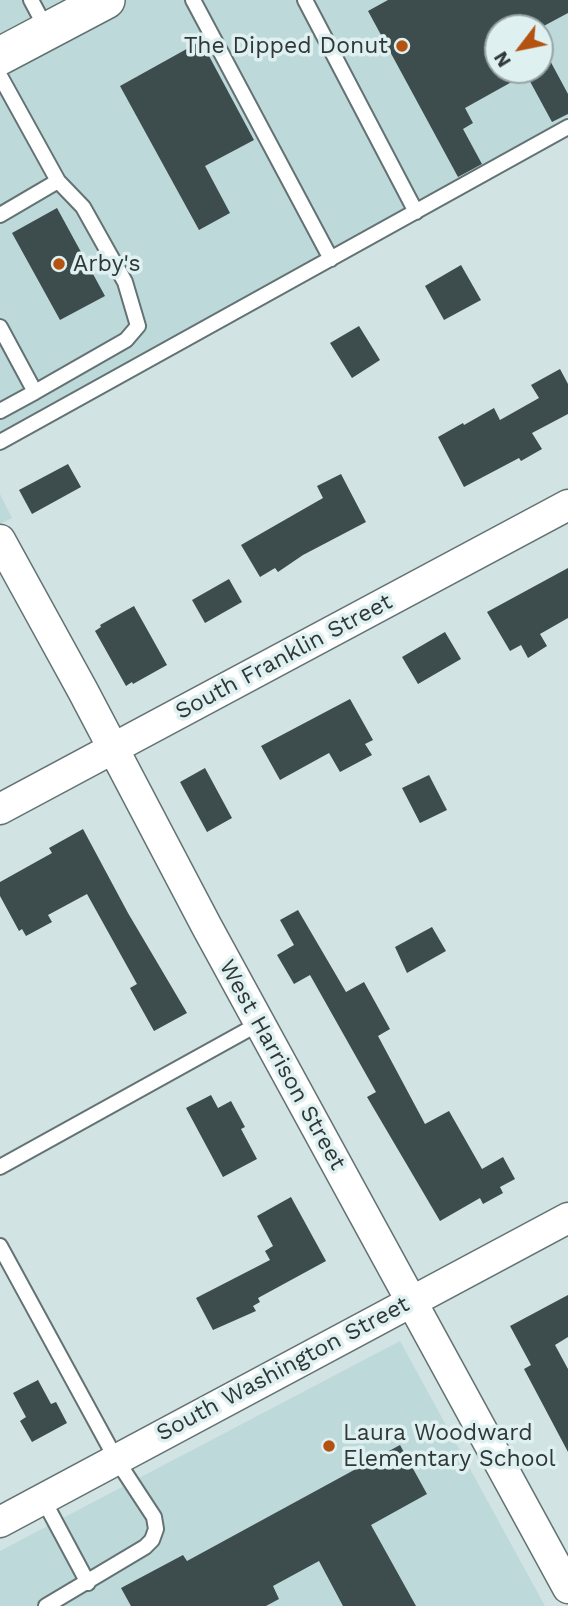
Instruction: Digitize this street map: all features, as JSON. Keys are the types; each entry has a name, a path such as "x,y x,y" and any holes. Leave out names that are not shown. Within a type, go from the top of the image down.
{"street":[{"path":"0,56 40,15 107,0"},
{"name":"South Franklin Street","path":"0,809 568,505"},
{"name":"West Harrison Street","path":"0,540 568,1588"},
{"name":"South Washington Street","path":"0,1522 568,1218"}],"lane":[{"path":"193,0 331,259"},
{"path":"305,0 416,212"},
{"path":"0,76 58,181 83,207 125,282 138,326 126,340 0,411"},
{"path":"0,442 568,127"},
{"path":"0,215 58,181"},
{"path":"0,327 35,392"},
{"path":"0,1167 260,1023"},
{"path":"0,1246 116,1458 154,1517 156,1529 152,1540 145,1547 46,1606"},
{"path":"43,1499 88,1583"}],"shaded area":[{"path":"0,0 568,0 568,137 0,443"},
{"path":"0,494 12,518 0,524"},
{"name":"Laura Woodward Elementary School","path":"400,1341 545,1606 0,1606 0,1551"}],"building":[{"path":"388,0 568,0 568,13 554,20 554,14 484,14 484,84 508,84 465,108 473,123 463,129 482,164 458,177 368,11"},
{"path":"201,41 254,140 205,166 230,213 199,230 120,86"},
{"path":"554,68 568,94 568,114 552,122 531,84 554,84"},
{"name":"Arby's","path":"57,208 105,296 60,320 12,233"},
{"path":"461,265 481,300 444,320 425,286"},
{"path":"359,326 380,360 352,378 330,343"},
{"path":"560,369 568,384 568,414 532,433 542,449 464,487 438,437 494,408 500,420 539,398 531,385"},
{"path":"68,464 81,487 32,514 19,490"},
{"path":"341,474 366,522 303,555 278,572 275,568 260,577 241,545 323,498 317,486"},
{"path":"568,568 568,618 540,634 547,646 528,658 521,645 510,651 487,612"},
{"path":"229,579 242,602 205,623 192,600"},
{"path":"134,606 167,665 126,686 95,631 100,625"},
{"path":"445,632 461,659 418,684 402,657"},
{"path":"350,699 373,740 365,744 372,755 340,772 329,753 280,780 261,746"},
{"path":"205,768 232,818 207,832 180,782"},
{"path":"429,775 447,810 420,823 402,788"},
{"path":"83,829 128,913 187,1013 154,1031 130,988 137,984 87,894 48,915 52,922 26,936 22,929 19,931 0,896 0,882 52,853 49,848"},
{"path":"298,910 346,992 364,982 390,1029 378,1036 425,1124 449,1111 482,1169 503,1157 515,1179 500,1187 503,1193 483,1204 480,1198 440,1221 367,1097 376,1092 310,975 294,984 277,955 294,945 280,920"},
{"path":"432,927 446,951 407,973 395,947"},
{"path":"211,1095 218,1108 231,1101 245,1127 241,1129 257,1159 223,1177 186,1108"},
{"path":"291,1197 326,1261 258,1298 260,1302 253,1306 256,1311 213,1330 196,1298 270,1260 265,1251 273,1246 257,1216"},
{"path":"568,1295 568,1337 555,1345 568,1369 568,1452 524,1369 531,1365 510,1326"},
{"path":"38,1380 51,1404 56,1402 67,1423 32,1442 20,1421 26,1417 13,1393"},
{"path":"400,1445 427,1494 371,1525 416,1606 343,1606 319,1561 273,1586 279,1599 266,1606 131,1606 121,1588 183,1555 187,1561"}],"place":[{"name":"The Dipped Donut","path":"402,46"},
{"name":"Arby's","path":"59,264"},
{"name":"Laura Woodward Elementary School","path":"329,1446"}]}
